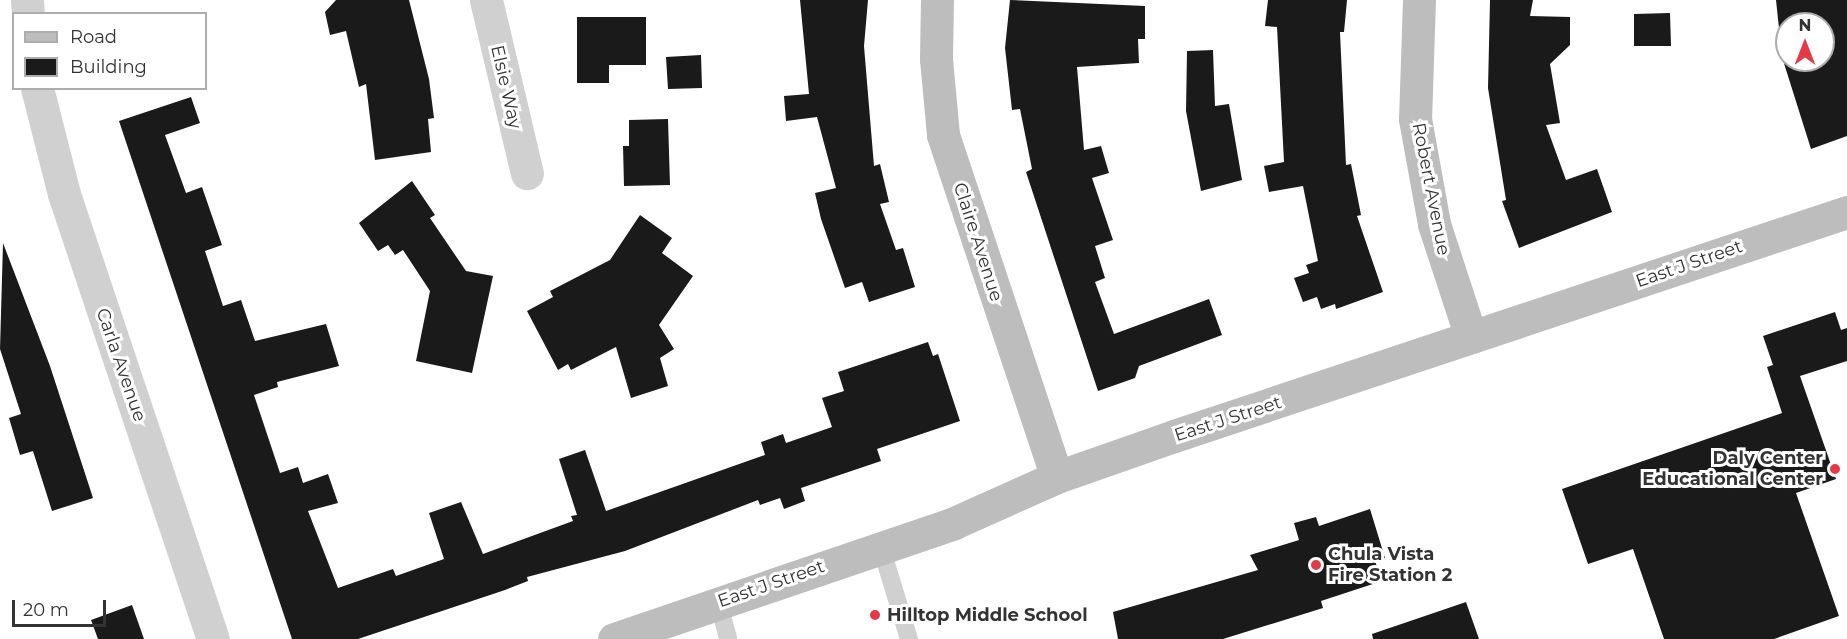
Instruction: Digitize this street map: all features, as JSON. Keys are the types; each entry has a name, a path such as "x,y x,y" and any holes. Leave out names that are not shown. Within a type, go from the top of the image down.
{"street":[{"name":"Elsie Way","path":"486,0 527,173"},
{"name":"Claire Avenue","path":"937,0 943,135 1057,477"},
{"name":"Robert Avenue","path":"1419,0 1415,119 1434,224 1471,337"},
{"name":"Carla Avenue","path":"38,90 64,195 213,639"},
{"name":"East J Street","path":"614,639 718,601 954,523 1057,477 1847,212"}],"lane":[{"path":"881,547 909,639"},
{"path":"718,601 728,639"}],"building":[{"path":"336,0 409,0 429,79 434,118 428,119 431,152 375,160 366,84 359,87 346,31 330,35 325,12"},
{"path":"800,0 868,0 864,46 874,166 880,164 889,202 880,204 896,250 903,248 915,287 869,302 862,282 845,288 821,219 815,193 836,188 817,117 786,121 784,96 809,94"},
{"path":"1010,0 1145,6 1145,39 1138,39 1139,63 1077,67 1084,150 1101,146 1109,173 1092,178 1113,240 1095,246 1105,278 1095,282 1114,334 1209,299 1222,335 1139,366 1135,378 1098,391 1026,172 1032,169 1020,109 1012,110 1005,48"},
{"path":"1268,0 1347,0 1344,32 1340,32 1346,165 1351,164 1361,215 1357,216 1383,292 1336,309 1335,304 1321,309 1317,297 1303,302 1294,278 1309,273 1306,265 1318,261 1303,186 1269,192 1264,166 1284,162 1277,27 1265,26"},
{"path":"1490,0 1533,0 1530,16 1570,17 1570,45 1550,64 1560,123 1546,125 1566,180 1597,169 1612,212 1519,248 1502,201 1506,200 1488,88"},
{"path":"1776,0 1847,0 1847,136 1811,149 1787,72 1835,72 1835,12 1777,12"},
{"path":"1670,13 1671,46 1634,46 1634,14"},
{"path":"577,17 646,17 646,65 609,65 609,83 577,83"},
{"path":"1213,50 1215,106 1229,104 1242,180 1201,191 1186,111 1187,51"},
{"path":"701,55 702,88 668,89 666,57"},
{"path":"191,97 200,123 165,135 186,193 202,187 222,245 205,251 223,306 241,300 255,341 326,324 339,366 277,382 278,387 254,395 280,473 298,467 303,483 328,474 338,503 308,511 338,588 393,569 396,576 444,559 429,513 461,502 483,554 573,521 571,516 577,515 559,459 585,450 606,511 765,455 761,442 783,434 786,443 832,427 822,398 844,391 838,372 928,342 933,356 938,354 960,421 877,449 881,461 801,488 805,501 784,509 780,498 760,505 758,500 625,551 527,577 528,581 505,590 358,639 292,639 119,121"},
{"path":"668,119 670,185 624,186 623,146 629,146 629,120"},
{"path":"412,181 435,215 430,218 466,271 493,276 472,373 416,361 430,291 403,250 395,255 388,245 378,251 359,223"},
{"path":"640,215 672,238 662,253 693,276 659,325 674,349 660,358 668,386 631,398 616,347 571,370 568,364 558,370 527,311 553,297 550,291 610,260"},
{"path":"3,243 50,366 93,498 52,511 33,451 20,455 9,418 21,414 0,349"},
{"path":"1835,312 1841,330 1847,328 1847,361 1800,376 1836,479 1796,493 1839,616 1774,639 1664,639 1633,549 1588,564 1562,489 1782,413 1767,367 1773,365 1763,336"},
{"path":"1370,509 1385,558 1375,561 1382,581 1321,601 1323,608 1223,639 1118,639 1113,612 1258,570 1250,555 1299,540 1294,523 1316,517 1319,526"},
{"path":"1466,602 1479,639 1373,639 1372,634"},
{"path":"132,605 144,639 98,639 91,620"}],"place":[{"name":"Daly Center Educational Center","path":"1835,469"},
{"name":"Chula Vista Fire Station 2","path":"1316,565"},
{"name":"Hilltop Middle School","path":"875,615"}]}
